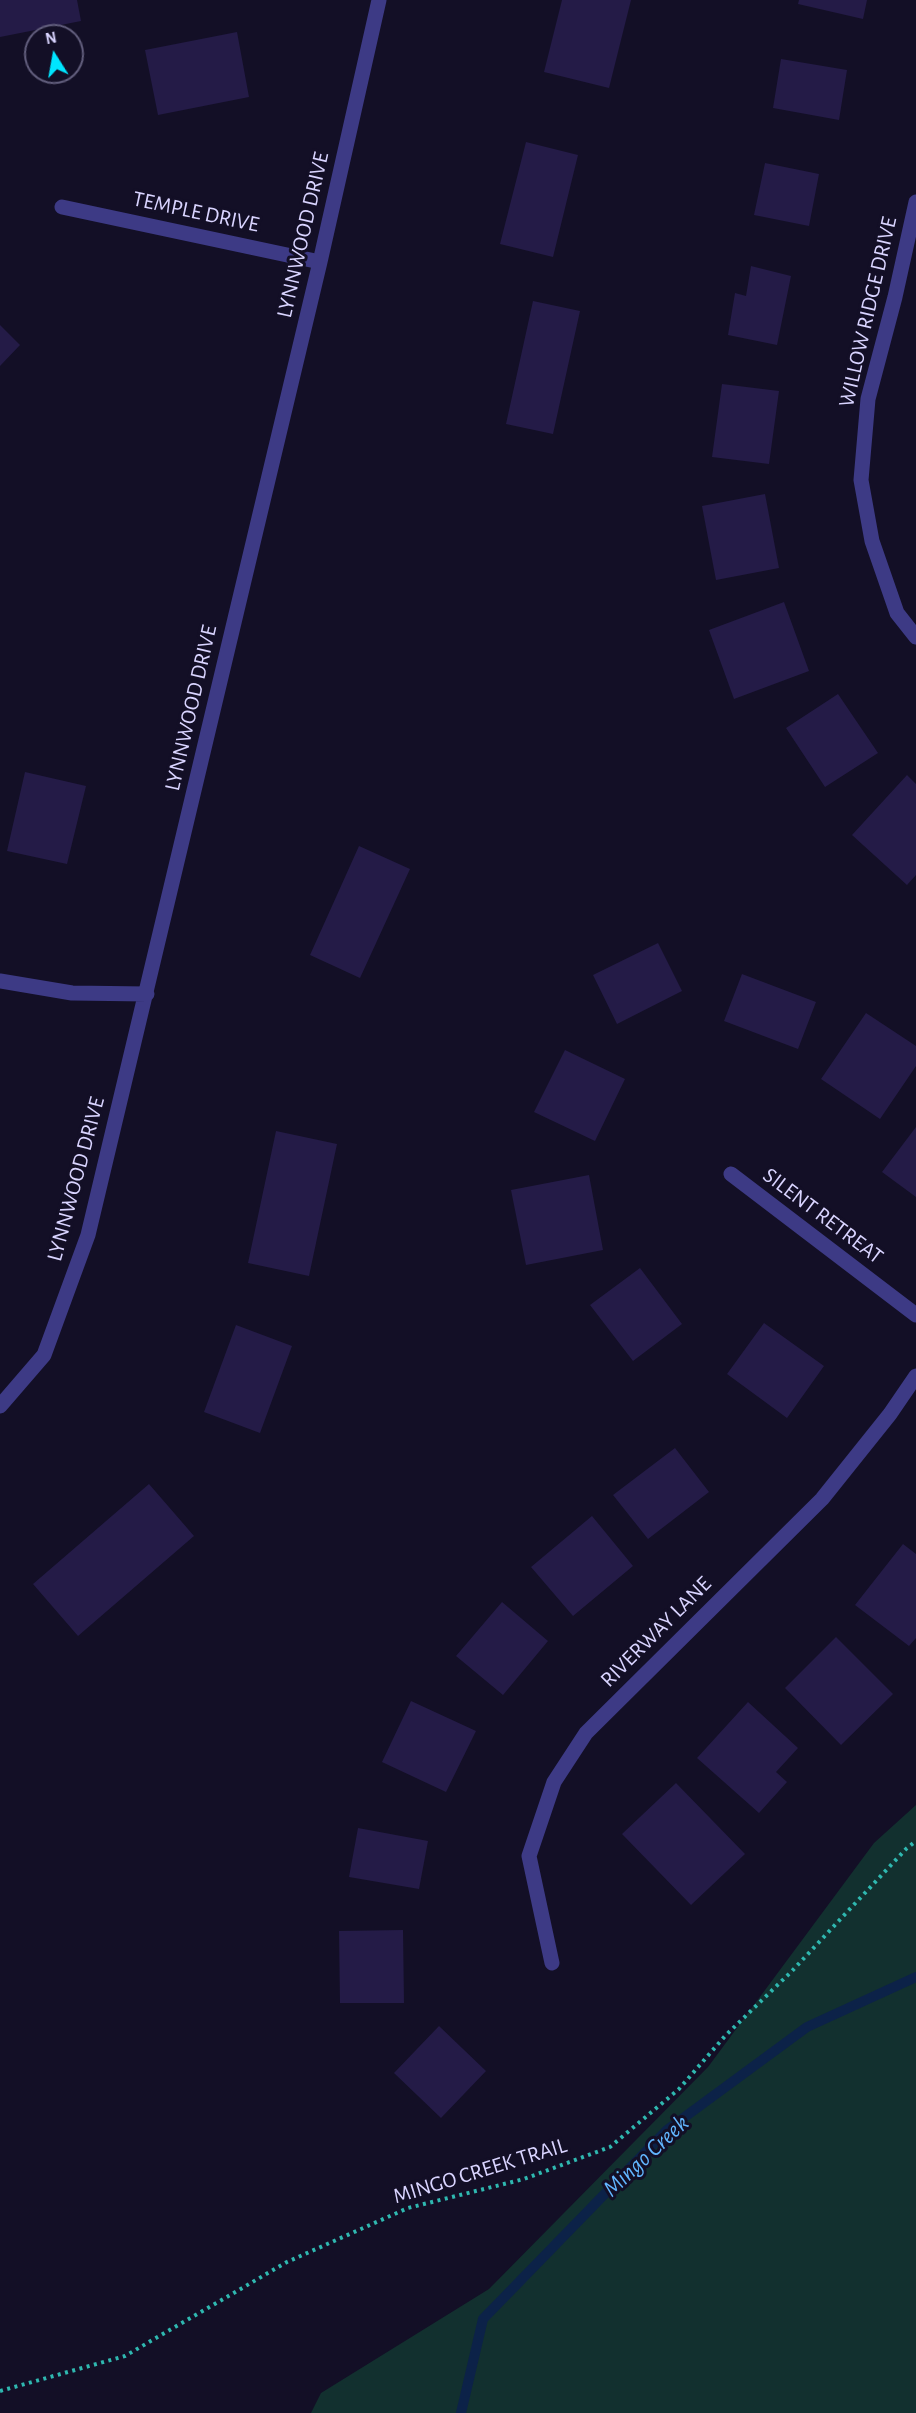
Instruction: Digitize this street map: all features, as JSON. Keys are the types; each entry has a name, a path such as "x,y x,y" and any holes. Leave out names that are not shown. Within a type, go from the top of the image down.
{"street":[{"name":"LYNNWOOD DRIVE","path":"0,1406 44,1355 88,1235 320,262 379,0"},
{"name":"WILLOW RIDGE DRIVE","path":"916,202 895,297 868,399 861,480 872,541 897,613 916,637"},
{"name":"TEMPLE DRIVE","path":"62,207 320,262"},
{"path":"0,981 72,993 147,994"},
{"name":"SILENT RETREAT","path":"731,1174 916,1315"},
{"name":"RIVERWAY LANE","path":"552,1963 529,1856 554,1782 586,1733 822,1500 916,1376"}],"path":[{"name":"MINGO CREEK TRAIL","path":"0,2391 125,2356 287,2262 408,2208 524,2179 610,2147 679,2089 725,2036 792,1971 916,1841"}],"green space":[{"path":"916,1805 916,2413 311,2413 321,2393 489,2289 708,2067 874,1843"}],"building":[{"path":"0,0 77,0 81,21 66,24 24,24 24,32 0,37"},
{"path":"562,0 631,0 609,88 544,72"},
{"path":"799,0 867,0 863,19 798,4"},
{"path":"237,32 249,97 158,115 145,50"},
{"path":"781,59 847,70 839,120 773,108"},
{"path":"526,142 578,155 553,257 500,244"},
{"path":"765,163 819,174 809,226 754,215"},
{"path":"751,266 791,276 777,345 728,335 735,293 746,296"},
{"path":"533,301 580,311 553,434 506,424"},
{"path":"0,325 20,345 0,366"},
{"path":"722,384 779,391 769,464 712,457"},
{"path":"765,494 779,568 716,580 702,506"},
{"path":"784,602 809,671 734,699 709,630"},
{"path":"838,694 878,753 825,787 786,728"},
{"path":"25,772 86,786 67,864 7,851"},
{"path":"907,775 916,784 916,875 907,885 852,835"},
{"path":"359,846 410,869 360,978 310,955"},
{"path":"658,943 682,991 617,1024 593,975"},
{"path":"742,974 816,1002 798,1049 724,1021"},
{"path":"866,1013 916,1046 916,1066 880,1119 821,1079"},
{"path":"565,1050 625,1079 595,1141 534,1112"},
{"path":"916,1127 916,1197 882,1172"},
{"path":"276,1131 337,1144 309,1276 248,1263"},
{"path":"589,1175 603,1250 526,1265 511,1190"},
{"path":"640,1268 682,1324 633,1361 590,1305"},
{"path":"764,1323 824,1366 787,1418 727,1374"},
{"path":"236,1325 292,1346 260,1433 204,1412"},
{"path":"675,1448 709,1492 648,1539 613,1495"},
{"path":"149,1484 194,1536 78,1636 33,1584"},
{"path":"592,1516 633,1566 573,1616 531,1567"},
{"path":"903,1544 916,1554 916,1638 909,1646 855,1605"},
{"path":"502,1602 548,1641 503,1695 456,1656"},
{"path":"836,1637 893,1694 841,1745 785,1688"},
{"path":"411,1701 476,1731 446,1792 382,1762"},
{"path":"748,1702 798,1748 776,1772 787,1782 759,1813 697,1758"},
{"path":"676,1783 745,1854 691,1905 622,1834"},
{"path":"358,1828 428,1841 419,1889 349,1877"},
{"path":"403,1930 404,2003 340,2003 339,1931"},
{"path":"439,2026 486,2071 441,2118 394,2073"}],"waterway":[{"name":"Mingo Creek","path":"461,2413 483,2319 667,2130 807,2027 916,1977"}]}
